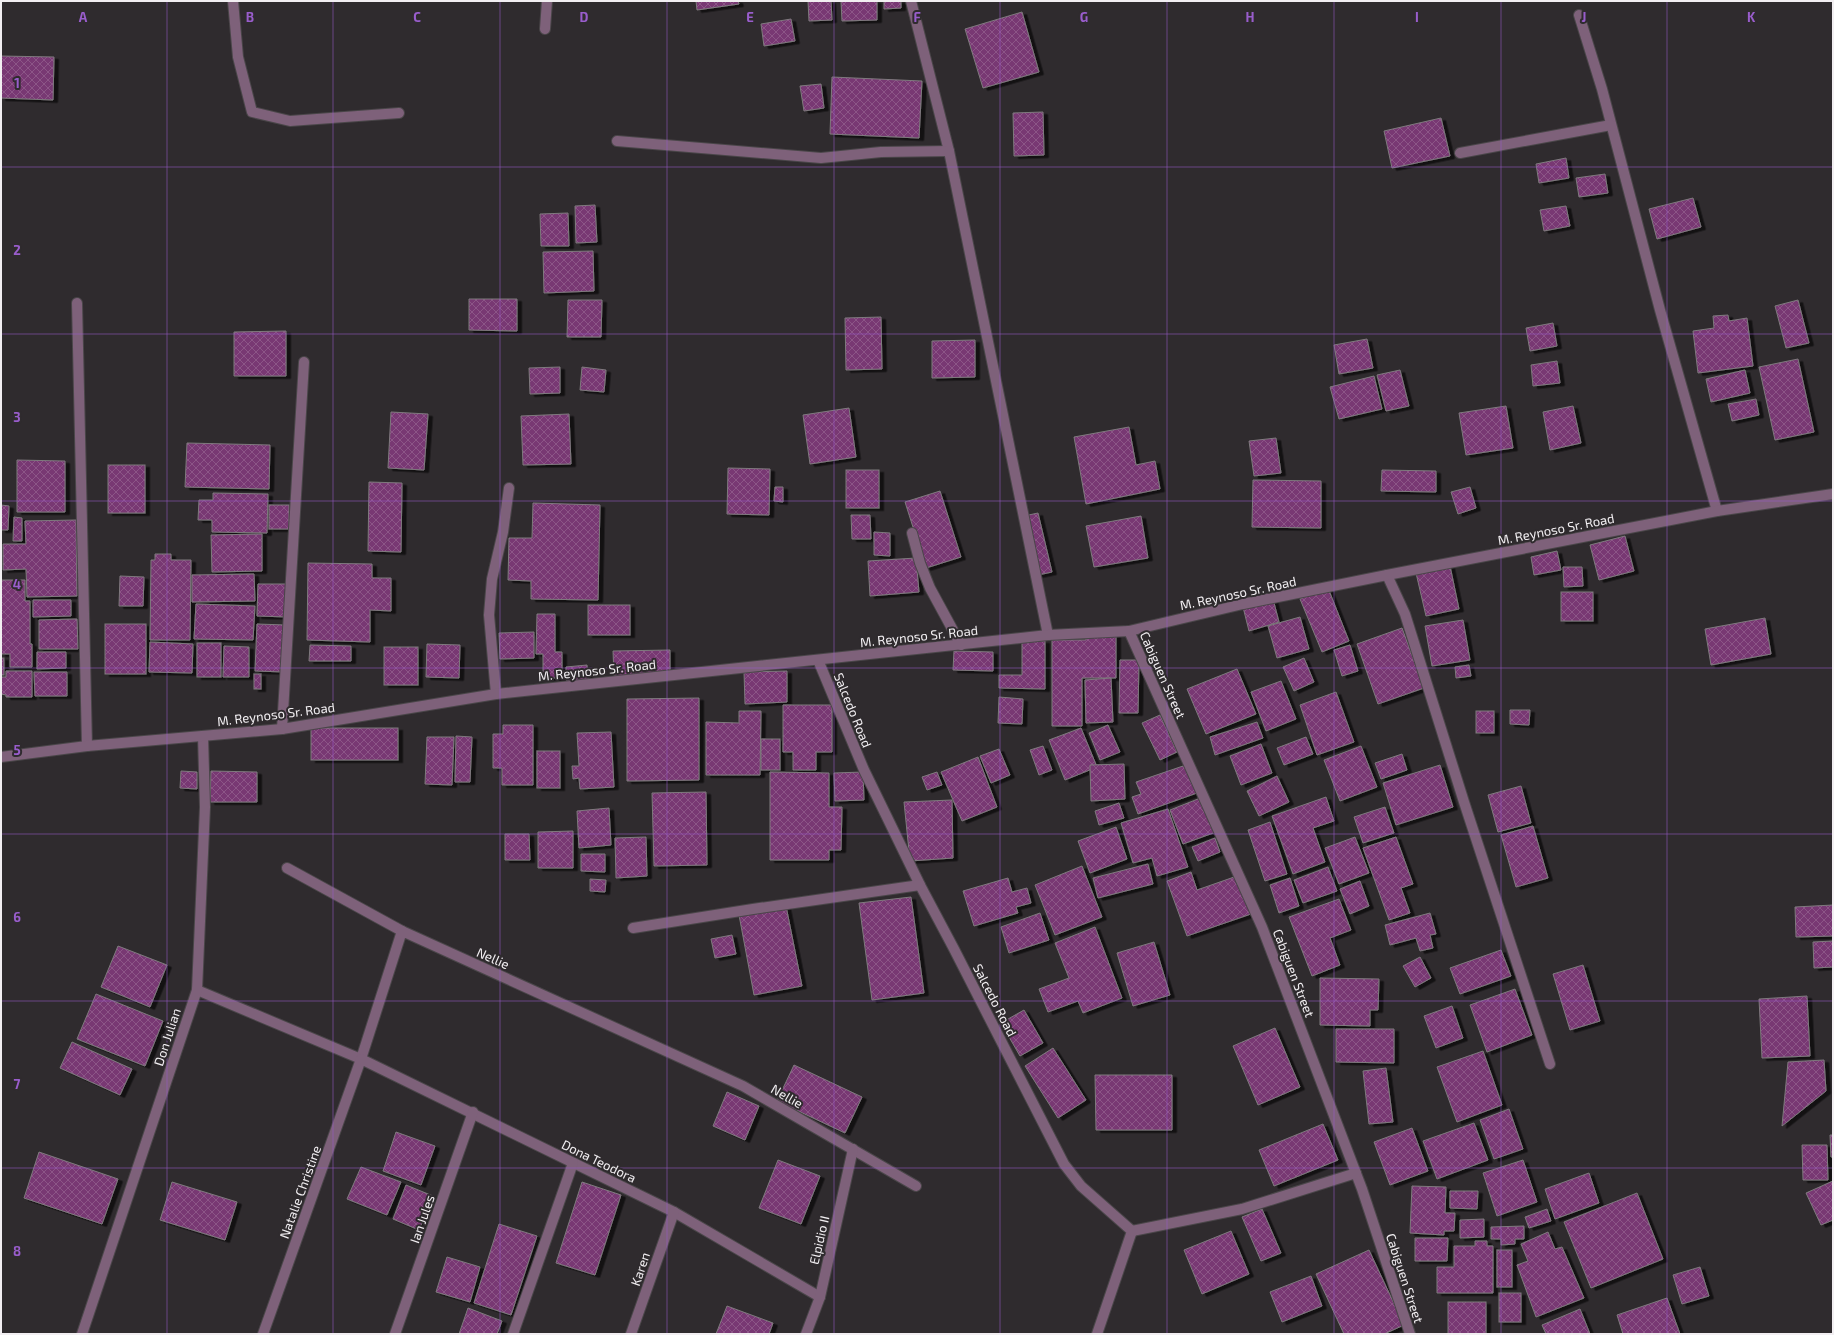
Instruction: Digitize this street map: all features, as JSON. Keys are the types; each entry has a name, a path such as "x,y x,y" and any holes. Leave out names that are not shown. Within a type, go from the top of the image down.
{"street":[{"path":"233,1 238,57 252,112 290,121 399,113"},
{"path":"545,29 547,1"},
{"path":"911,1 949,151 1048,636"},
{"path":"1579,15 1611,125 1717,511"},
{"path":"1460,153 1611,125"},
{"path":"617,141 821,158 882,152 949,151"},
{"path":"77,303 87,746"},
{"path":"282,729 304,362"},
{"path":"496,694 489,615 492,579 503,532 509,488"},
{"name":"M. Reynoso Sr. Road","path":"1,757 87,746 282,729 496,694 1048,636 1129,630 1243,604 1717,511 1833,494"},
{"path":"912,533 920,563 930,588 961,645"},
{"path":"1387,575 1405,614 1464,802 1550,1064"},
{"name":"Cabiguen Street","path":"1129,630 1262,927 1356,1173 1410,1334"},
{"name":"Salcedo Road","path":"818,660 864,770 920,886 954,949 1064,1164 1081,1186 1132,1231"},
{"name":"Don Julian","path":"82,1334 196,990 205,807 203,736"},
{"name":"Nellie","path":"287,868 402,931 743,1086 916,1186"},
{"path":"633,928 752,909 920,886"},
{"path":"196,990 361,1059 402,931"},
{"name":"Dona Teodora","path":"361,1059 473,1112 674,1212 820,1297"},
{"name":"Natalie Christine","path":"263,1334 361,1059"},
{"name":"Ian Jules","path":"395,1334 473,1112"},
{"name":"Elpidio II","path":"806,1334 820,1297 853,1150"},
{"path":"513,1334 573,1163"},
{"path":"1098,1334 1132,1231 1242,1209 1356,1173"},
{"name":"Karen","path":"631,1334 674,1212"}],"building":[{"path":"696,1 738,1 739,4 697,10"},
{"path":"808,1 831,1 832,20 809,21"},
{"path":"841,1 877,1 877,20 842,21"},
{"path":"884,1 901,1 901,8 884,9"},
{"path":"1022,12 1039,72 983,88 965,29"},
{"path":"791,19 795,41 764,46 761,24"},
{"path":"1,56 54,57 53,100 1,98"},
{"path":"832,77 922,81 919,138 830,134"},
{"path":"821,84 824,108 804,111 800,86"},
{"path":"1043,112 1044,155 1014,156 1013,113"},
{"path":"1441,118 1450,156 1392,168 1384,131"},
{"path":"1566,158 1569,178 1539,183 1536,164"},
{"path":"1605,174 1608,193 1579,197 1576,178"},
{"path":"1693,198 1701,227 1657,239 1649,209"},
{"path":"595,205 597,242 576,243 575,206"},
{"path":"1566,206 1570,226 1544,231 1540,210"},
{"path":"568,213 569,246 541,246 540,214"},
{"path":"593,251 594,291 544,293 543,252"},
{"path":"469,299 517,299 517,331 469,330"},
{"path":"568,300 602,300 601,337 567,337"},
{"path":"1798,300 1809,343 1786,348 1775,306"},
{"path":"1728,315 1729,321 1747,318 1753,366 1698,373 1693,331 1714,328 1713,316"},
{"path":"881,317 882,369 846,370 845,318"},
{"path":"1553,323 1557,346 1530,351 1526,328"},
{"path":"286,331 286,376 234,376 234,332"},
{"path":"1367,339 1373,368 1339,374 1334,345"},
{"path":"975,340 975,377 932,378 932,341"},
{"path":"1798,359 1814,432 1775,440 1759,367"},
{"path":"1557,361 1560,383 1533,386 1531,365"},
{"path":"560,367 560,393 530,394 529,368"},
{"path":"582,367 606,370 604,392 580,390"},
{"path":"1400,370 1409,406 1386,411 1377,375"},
{"path":"1745,370 1750,393 1711,402 1706,379"},
{"path":"1374,376 1382,409 1339,419 1330,387"},
{"path":"1756,399 1759,415 1732,421 1728,404"},
{"path":"1506,406 1513,448 1466,455 1459,413"},
{"path":"1573,406 1581,443 1550,450 1543,412"},
{"path":"849,408 856,457 810,464 803,415"},
{"path":"391,412 428,414 424,470 388,468"},
{"path":"569,414 571,464 523,465 521,416"},
{"path":"1129,427 1136,465 1155,461 1160,489 1086,504 1074,437"},
{"path":"1276,438 1281,473 1254,476 1249,441"},
{"path":"187,443 270,445 269,489 185,487"},
{"path":"17,460 65,461 65,512 17,512"},
{"path":"108,465 145,465 145,513 108,513"},
{"path":"728,468 770,469 769,515 727,514"},
{"path":"846,470 879,470 879,508 846,508"},
{"path":"1382,470 1436,471 1436,492 1381,491"},
{"path":"1253,480 1321,481 1321,528 1252,527"},
{"path":"369,482 402,483 401,552 368,551"},
{"path":"775,487 783,487 783,502 774,501"},
{"path":"1470,487 1476,508 1458,514 1451,492"},
{"path":"940,491 961,557 926,568 905,502"},
{"path":"213,493 268,494 267,533 212,532 212,520 198,520 199,500 213,500"},
{"path":"533,503 600,505 598,600 531,599 531,581 508,580 509,538 532,538"},
{"path":"1,505 9,506 8,530 1,530"},
{"path":"269,505 289,505 289,529 269,529"},
{"path":"1038,513 1052,572 1038,575 1024,516"},
{"path":"851,515 870,515 871,539 852,539"},
{"path":"1141,516 1148,558 1094,567 1086,526"},
{"path":"14,517 22,518 22,541 13,541"},
{"path":"76,520 77,596 27,597 26,569 3,570 3,544 26,544 25,521"},
{"path":"874,532 890,533 890,556 874,555"},
{"path":"262,534 262,571 212,572 211,535"},
{"path":"1625,536 1634,571 1599,580 1590,545"},
{"path":"1557,551 1561,570 1534,575 1531,557"},
{"path":"155,554 171,554 171,560 191,560 190,640 150,640 151,560 155,560"},
{"path":"916,558 919,592 870,596 868,561"},
{"path":"308,563 372,564 372,578 391,578 391,611 370,610 370,642 307,640"},
{"path":"1450,566 1459,609 1426,616 1416,573"},
{"path":"1563,567 1582,567 1583,586 1564,587"},
{"path":"254,574 255,601 192,602 192,575"},
{"path":"120,576 144,577 143,606 119,606"},
{"path":"1,580 25,580 25,601 30,601 30,644 32,644 32,667 10,667 10,654 1,654"},
{"path":"258,584 289,584 288,617 257,616"},
{"path":"1328,588 1349,641 1322,652 1300,599"},
{"path":"1561,592 1593,592 1593,621 1561,621"},
{"path":"1273,599 1279,622 1249,631 1243,607"},
{"path":"33,600 71,600 71,616 33,617"},
{"path":"196,604 255,606 253,640 194,639"},
{"path":"588,605 630,605 630,635 588,635"},
{"path":"537,614 555,614 555,652 562,652 562,678 543,678 543,654 536,654"},
{"path":"1300,617 1309,649 1277,658 1268,626"},
{"path":"1765,618 1771,654 1711,665 1705,629"},
{"path":"77,619 78,649 39,649 39,620"},
{"path":"1463,620 1470,660 1432,666 1425,626"},
{"path":"105,624 146,624 146,674 105,674"},
{"path":"257,624 286,625 285,672 255,671"},
{"path":"1402,628 1424,688 1378,704 1357,644"},
{"path":"534,632 534,658 500,659 499,633"},
{"path":"1086,635 1116,635 1116,678 1082,678 1082,726 1052,726 1052,640 1086,640"},
{"path":"1022,641 1045,641 1045,689 999,688 999,675 1022,675"},
{"path":"150,642 193,644 192,673 149,672"},
{"path":"197,643 221,643 221,677 197,677"},
{"path":"427,644 460,645 459,678 426,677"},
{"path":"310,645 351,646 351,661 309,661"},
{"path":"1350,645 1358,671 1342,676 1334,650"},
{"path":"224,646 249,647 249,677 223,677"},
{"path":"384,647 418,647 418,685 384,685"},
{"path":"670,650 670,675 614,676 613,651"},
{"path":"954,651 993,652 993,671 953,670"},
{"path":"37,652 66,652 66,668 37,669"},
{"path":"1,658 4,658 4,675 1,675"},
{"path":"1304,658 1314,682 1294,691 1283,667"},
{"path":"1120,660 1139,660 1138,713 1119,713"},
{"path":"587,665 589,683 567,684 566,667"},
{"path":"1469,665 1471,676 1456,678 1455,667"},
{"path":"1237,669 1256,714 1206,734 1187,689"},
{"path":"6,671 32,671 32,697 6,697 6,695 1,694 1,677 6,677"},
{"path":"787,671 787,702 745,704 744,672"},
{"path":"34,672 67,672 67,696 35,696"},
{"path":"254,674 261,674 261,689 254,689"},
{"path":"1111,678 1113,722 1086,723 1085,680"},
{"path":"1281,681 1296,719 1266,731 1251,692"},
{"path":"1336,692 1354,742 1317,755 1300,705"},
{"path":"999,697 1023,699 1022,724 998,723"},
{"path":"699,698 699,780 627,781 627,699"},
{"path":"783,705 832,705 832,752 816,752 816,770 793,770 793,752 783,752"},
{"path":"1510,710 1530,710 1529,725 1510,724"},
{"path":"739,711 761,711 760,775 706,775 706,722 739,723"},
{"path":"1476,711 1494,711 1494,733 1476,733"},
{"path":"1160,715 1177,752 1160,760 1142,723"},
{"path":"1257,722 1263,738 1215,755 1210,737"},
{"path":"503,725 533,725 533,785 502,785 502,768 493,768 493,734 503,734"},
{"path":"1108,725 1120,752 1100,760 1089,733"},
{"path":"311,728 398,728 398,760 311,760"},
{"path":"1081,728 1097,767 1065,780 1049,740"},
{"path":"611,732 614,787 580,789 579,778 573,779 572,766 579,766 577,733"},
{"path":"456,736 472,737 470,782 455,782"},
{"path":"427,737 454,737 452,785 425,784"},
{"path":"1306,737 1313,754 1284,765 1277,748"},
{"path":"761,739 780,739 780,770 761,770"},
{"path":"1261,744 1272,773 1241,785 1230,756"},
{"path":"1043,746 1052,770 1039,775 1030,750"},
{"path":"1361,746 1377,787 1340,801 1324,760"},
{"path":"999,749 1010,775 991,783 980,756"},
{"path":"537,751 560,751 560,788 537,788"},
{"path":"1402,754 1407,770 1381,779 1375,763"},
{"path":"978,757 997,807 962,821 941,772"},
{"path":"1124,764 1125,799 1091,801 1090,765"},
{"path":"1186,765 1197,793 1138,814 1132,797 1141,794 1136,782"},
{"path":"1440,765 1453,807 1396,825 1383,783"},
{"path":"181,771 197,772 197,789 180,788"},
{"path":"211,771 257,772 257,802 210,802"},
{"path":"770,772 829,773 829,807 842,807 841,850 829,850 829,860 770,860"},
{"path":"863,772 864,800 835,801 834,773"},
{"path":"937,772 942,785 927,790 922,777"},
{"path":"1277,776 1289,802 1259,816 1247,791"},
{"path":"1521,786 1531,823 1498,832 1488,795"},
{"path":"706,792 707,865 654,866 652,793"},
{"path":"1203,797 1216,832 1183,844 1170,810"},
{"path":"1326,797 1334,821 1313,828 1325,862 1293,874 1272,816"},
{"path":"952,800 953,858 910,861 904,802"},
{"path":"1119,803 1124,818 1099,825 1095,811"},
{"path":"1385,807 1394,833 1363,843 1354,817"},
{"path":"609,808 611,845 579,848 577,811"},
{"path":"1168,809 1188,867 1157,876 1152,858 1133,863 1121,823"},
{"path":"1270,822 1287,874 1265,881 1248,830"},
{"path":"1533,826 1548,878 1516,887 1501,835"},
{"path":"1116,827 1127,859 1090,873 1078,841"},
{"path":"573,831 573,868 538,868 538,832"},
{"path":"505,834 529,834 530,860 505,860"},
{"path":"646,837 647,876 616,878 615,838"},
{"path":"1355,837 1369,873 1339,884 1325,848"},
{"path":"1396,837 1413,884 1401,888 1410,913 1389,920 1363,848"},
{"path":"1215,838 1220,852 1198,861 1192,847"},
{"path":"581,854 605,854 605,872 581,871"},
{"path":"1148,864 1153,884 1098,898 1093,878"},
{"path":"1082,866 1102,917 1055,935 1035,885"},
{"path":"1328,867 1337,891 1303,903 1294,880"},
{"path":"1191,872 1197,890 1237,876 1251,914 1187,936 1167,881"},
{"path":"1008,878 1012,892 1027,888 1031,903 1016,907 1018,913 974,926 963,891"},
{"path":"1290,878 1299,906 1279,913 1270,885"},
{"path":"590,879 606,880 605,892 590,891"},
{"path":"1360,881 1369,906 1350,914 1340,889"},
{"path":"911,897 924,993 872,1000 859,903"},
{"path":"1339,899 1351,930 1330,938 1340,965 1312,976 1289,917"},
{"path":"1833,905 1833,936 1796,937 1795,907"},
{"path":"786,906 802,986 754,995 739,915"},
{"path":"1040,913 1049,940 1009,953 1001,927"},
{"path":"1430,913 1436,934 1430,935 1433,948 1420,951 1416,938 1390,945 1385,925"},
{"path":"1095,927 1122,998 1083,1013 1078,1001 1048,1012 1039,989 1069,978 1055,943"},
{"path":"732,935 736,954 715,958 711,939"},
{"path":"1833,941 1833,967 1814,968 1813,942"},
{"path":"1154,942 1170,995 1133,1006 1117,953"},
{"path":"118,946 167,965 150,1007 101,987"},
{"path":"1501,950 1511,976 1460,994 1450,968"},
{"path":"1420,957 1431,978 1415,987 1403,966"},
{"path":"1583,965 1600,1021 1570,1030 1553,974"},
{"path":"1320,978 1379,979 1378,1010 1370,1010 1370,1026 1320,1025"},
{"path":"1515,989 1532,1035 1487,1052 1470,1005"},
{"path":"96,994 163,1021 145,1066 77,1039"},
{"path":"1807,996 1810,1056 1762,1058 1759,999"},
{"path":"1452,1006 1463,1038 1436,1048 1424,1016"},
{"path":"1024,1010 1043,1043 1020,1056 1001,1023"},
{"path":"1275,1028 1300,1087 1258,1105 1233,1046"},
{"path":"1336,1029 1394,1029 1394,1063 1336,1062"},
{"path":"72,1042 132,1069 120,1095 60,1068"},
{"path":"1053,1048 1086,1100 1058,1118 1025,1066"},
{"path":"1483,1051 1502,1105 1457,1122 1437,1067"},
{"path":"1824,1060 1826,1091 1782,1126 1788,1062"},
{"path":"794,1065 862,1097 845,1133 777,1101"},
{"path":"1386,1068 1393,1122 1369,1124 1363,1071"},
{"path":"1095,1075 1172,1075 1172,1130 1096,1130"},
{"path":"727,1092 759,1106 745,1140 713,1126"},
{"path":"1509,1109 1523,1149 1494,1159 1480,1120"},
{"path":"1474,1123 1488,1160 1437,1179 1423,1141"},
{"path":"1323,1124 1338,1160 1274,1186 1259,1150"},
{"path":"1412,1128 1428,1171 1390,1185 1374,1142"},
{"path":"396,1132 435,1146 421,1185 383,1171"},
{"path":"1830,1135 1833,1135 1833,1157 1831,1157"},
{"path":"1802,1145 1827,1145 1828,1180 1803,1180"},
{"path":"39,1152 118,1179 102,1224 24,1198"},
{"path":"778,1160 820,1176 801,1224 759,1208"},
{"path":"1523,1160 1537,1202 1497,1216 1483,1173"},
{"path":"361,1167 401,1182 387,1215 347,1199"},
{"path":"1589,1173 1599,1203 1555,1219 1545,1189"},
{"path":"1833,1181 1833,1220 1821,1225 1806,1193"},
{"path":"172,1182 237,1202 225,1240 160,1220"},
{"path":"582,1182 621,1195 595,1275 556,1263"},
{"path":"406,1185 433,1196 419,1230 393,1219"},
{"path":"1412,1186 1446,1187 1445,1213 1455,1213 1454,1231 1444,1231 1444,1235 1410,1233"},
{"path":"1450,1191 1478,1191 1477,1209 1450,1208"},
{"path":"1637,1193 1663,1259 1591,1288 1564,1222"},
{"path":"1262,1209 1281,1253 1261,1261 1242,1217"},
{"path":"1547,1209 1551,1221 1529,1228 1525,1217"},
{"path":"1484,1219 1484,1237 1460,1238 1460,1220"},
{"path":"499,1224 537,1236 511,1315 474,1303"},
{"path":"1524,1226 1524,1239 1515,1239 1515,1244 1501,1245 1501,1239 1491,1239 1491,1227"},
{"path":"1231,1231 1249,1274 1202,1294 1184,1250"},
{"path":"1548,1232 1555,1249 1562,1247 1584,1298 1536,1317 1517,1265 1528,1261 1521,1244"},
{"path":"1415,1238 1448,1238 1447,1261 1415,1261"},
{"path":"1475,1241 1487,1241 1487,1246 1493,1246 1493,1293 1437,1293 1437,1267 1454,1267 1454,1246 1475,1246"},
{"path":"1369,1250 1404,1325 1384,1334 1344,1334 1316,1274"},
{"path":"1497,1250 1512,1250 1512,1287 1497,1287"},
{"path":"447,1257 480,1267 470,1302 436,1292"},
{"path":"1700,1267 1709,1296 1682,1304 1673,1275"},
{"path":"1311,1276 1322,1306 1282,1322 1270,1292"},
{"path":"1499,1293 1521,1293 1521,1322 1499,1322"},
{"path":"1667,1298 1680,1334 1623,1334 1617,1315"},
{"path":"1448,1302 1486,1302 1486,1334 1448,1334"},
{"path":"727,1306 773,1323 769,1334 716,1334"},
{"path":"468,1308 502,1321 497,1334 459,1334"},
{"path":"1580,1309 1590,1334 1546,1334 1542,1325"}]}
